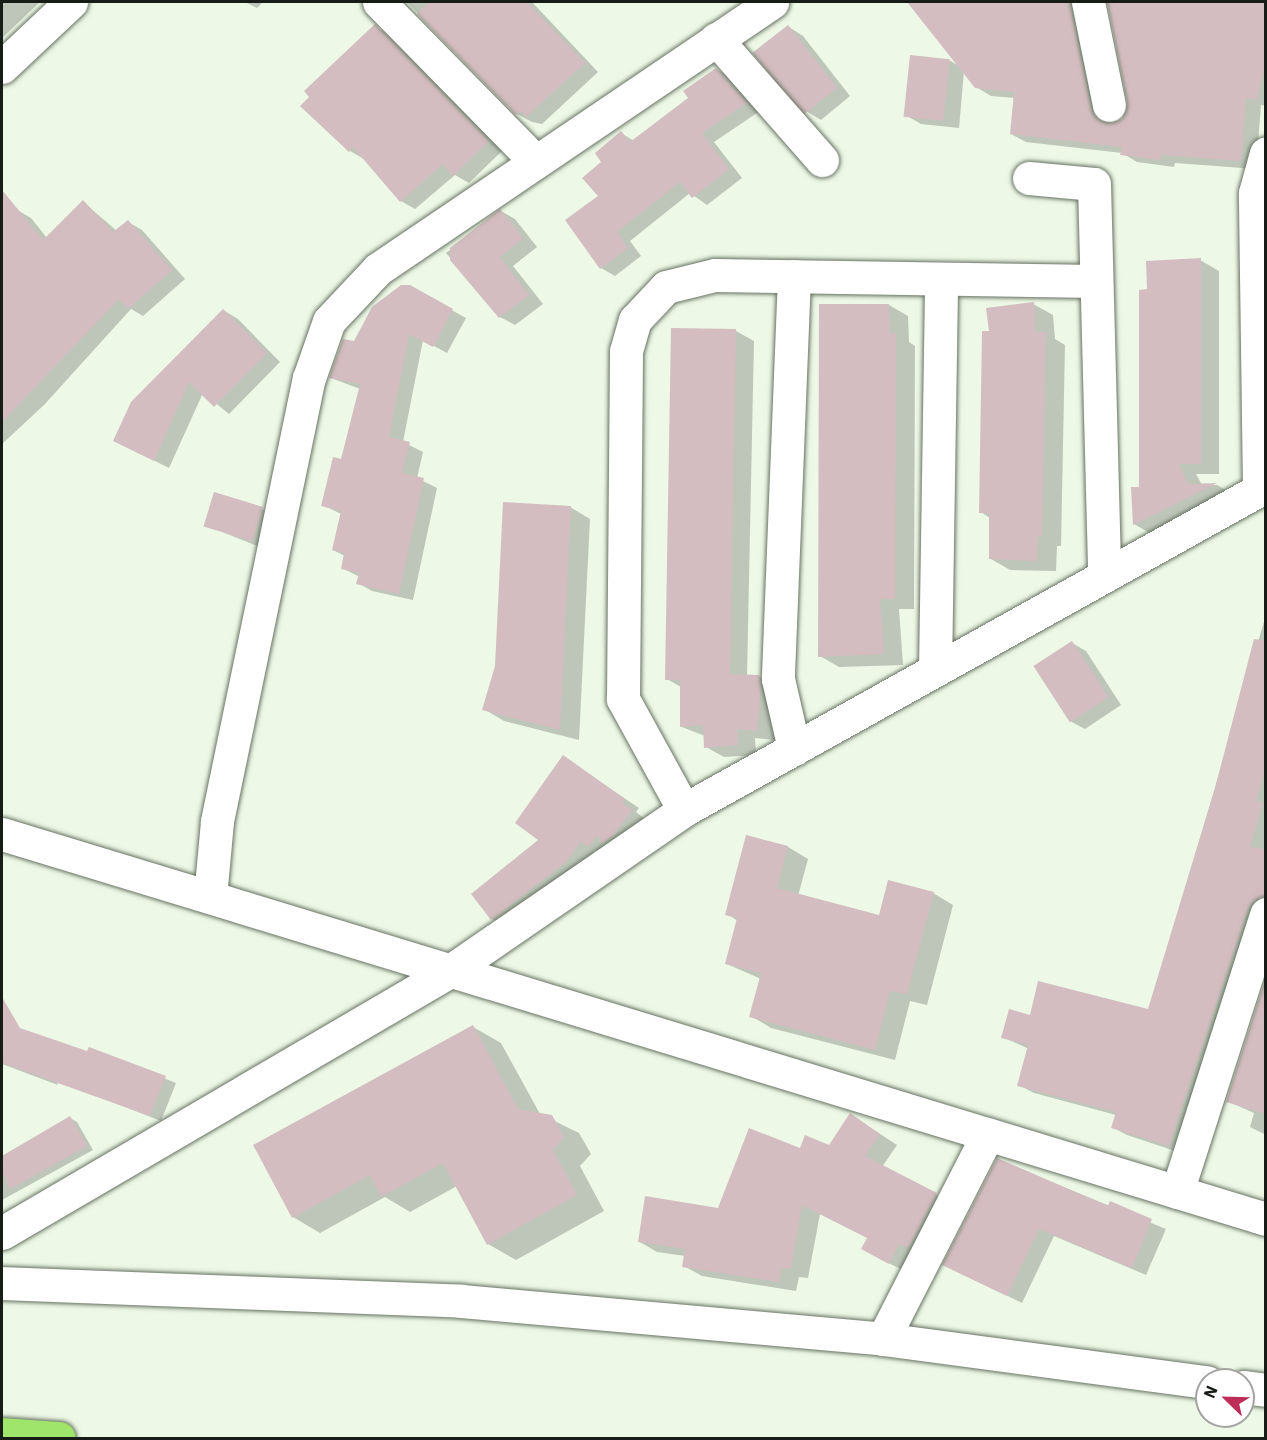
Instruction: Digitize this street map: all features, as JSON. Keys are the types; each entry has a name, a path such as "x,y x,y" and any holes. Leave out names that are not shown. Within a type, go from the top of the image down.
{"highway":[{"path":"2,1434 58,1438"}],"street":[{"path":"2,67 71,2"},
{"path":"379,2 535,161"},
{"path":"210,897 224,786 309,378 328,321 378,269 772,2"},
{"path":"1088,2 1109,105"},
{"path":"716,39 822,160"},
{"path":"2,1233 450,971 684,810 1262,488 1256,193 1266,153"},
{"path":"1029,178 1094,184 1104,576"},
{"path":"684,810 623,699 626,351 635,320 666,287 715,275 1095,281"},
{"path":"794,276 778,679 794,749"},
{"path":"935,670 941,279"},
{"path":"2,834 1266,1219"},
{"path":"1177,1192 1266,914"},
{"path":"884,1339 988,1134"},
{"path":"2,1283 461,1301 884,1339 1195,1380"}],"building":[{"path":"429,2 527,2 585,63 526,117 521,111 516,115 417,14"},
{"path":"907,2 1070,2 1091,109 1095,118 1112,123 1122,119 1127,102 1107,2 1266,2 1266,61 1257,100 1246,98 1241,161 1161,155 1160,160 1120,155 1122,147 1010,134 1014,92 975,88"},
{"path":"375,24 489,141 453,176 443,164 400,202 353,147 349,152 300,106 309,97 304,91"},
{"path":"788,25 837,88 802,116 753,53"},
{"path":"910,55 950,59 943,121 904,117"},
{"path":"716,68 747,103 702,133 729,169 692,198 680,182 617,232 628,248 600,269 565,220 598,196 582,178 601,162 595,153 621,131 630,142 688,98 683,91"},
{"path":"2,190 43,240 83,200 113,232 128,220 172,270 128,309 119,299 2,422"},
{"path":"500,209 523,238 500,257 529,295 499,318 450,260 450,248"},
{"path":"1201,258 1201,464 1179,464 1188,484 1217,483 1133,525 1131,487 1139,487 1139,290 1147,289 1146,261"},
{"path":"401,285 410,285 453,309 433,347 409,334 389,437 410,442 402,473 424,478 399,594 356,584 359,573 341,569 344,553 332,550 341,511 321,506 333,457 341,459 360,384 329,378 343,339 354,341 372,307"},
{"path":"1034,302 1036,332 1046,332 1042,536 1038,536 1037,561 989,559 989,513 979,513 982,331 989,331 986,308"},
{"path":"819,304 889,304 890,333 896,333 895,599 880,599 884,654 818,657"},
{"path":"223,309 267,353 214,407 189,382 154,461 113,441 131,402"},
{"path":"671,328 736,329 730,674 759,675 761,687 757,731 737,729 738,745 704,748 703,725 680,727 680,680 665,680"},
{"path":"214,492 263,507 252,541 203,526"},
{"path":"503,502 571,506 560,730 482,710 495,666"},
{"path":"1254,639 1266,641 1266,766 1256,801 1263,803 1250,847 1266,849 1266,896 1254,900 1248,908 1169,1146 1111,1128 1116,1112 1017,1086 1028,1045 1001,1038 1009,1009 1030,1015 1038,981 1148,1009 1215,788"},
{"path":"1072,641 1108,697 1070,722 1033,666"},
{"path":"563,755 625,799 622,803 632,810 613,836 602,843 597,836 588,847 581,842 566,862 491,920 471,894 538,840 515,823"},
{"path":"746,835 788,846 777,888 879,915 888,880 934,892 907,994 890,991 875,1050 749,1017 761,973 725,964 737,918 725,915"},
{"path":"1266,977 1266,1114 1226,1102"},
{"path":"2,997 20,1028 87,1051 89,1047 166,1076 150,1116 2,1063"},
{"path":"473,1025 518,1109 552,1115 564,1137 553,1150 577,1195 487,1245 443,1163 381,1197 370,1175 292,1218 253,1145"},
{"path":"850,1113 880,1134 865,1156 937,1193 908,1248 899,1244 889,1264 861,1249 867,1238 802,1205 791,1269 781,1268 779,1282 682,1267 685,1249 638,1242 645,1196 718,1208 749,1128 800,1148 805,1135 829,1145"},
{"path":"70,1116 87,1146 10,1189 2,1172 2,1156"},
{"path":"997,1158 1108,1206 1110,1201 1152,1219 1132,1268 1039,1229 1007,1296 942,1265"}]}
